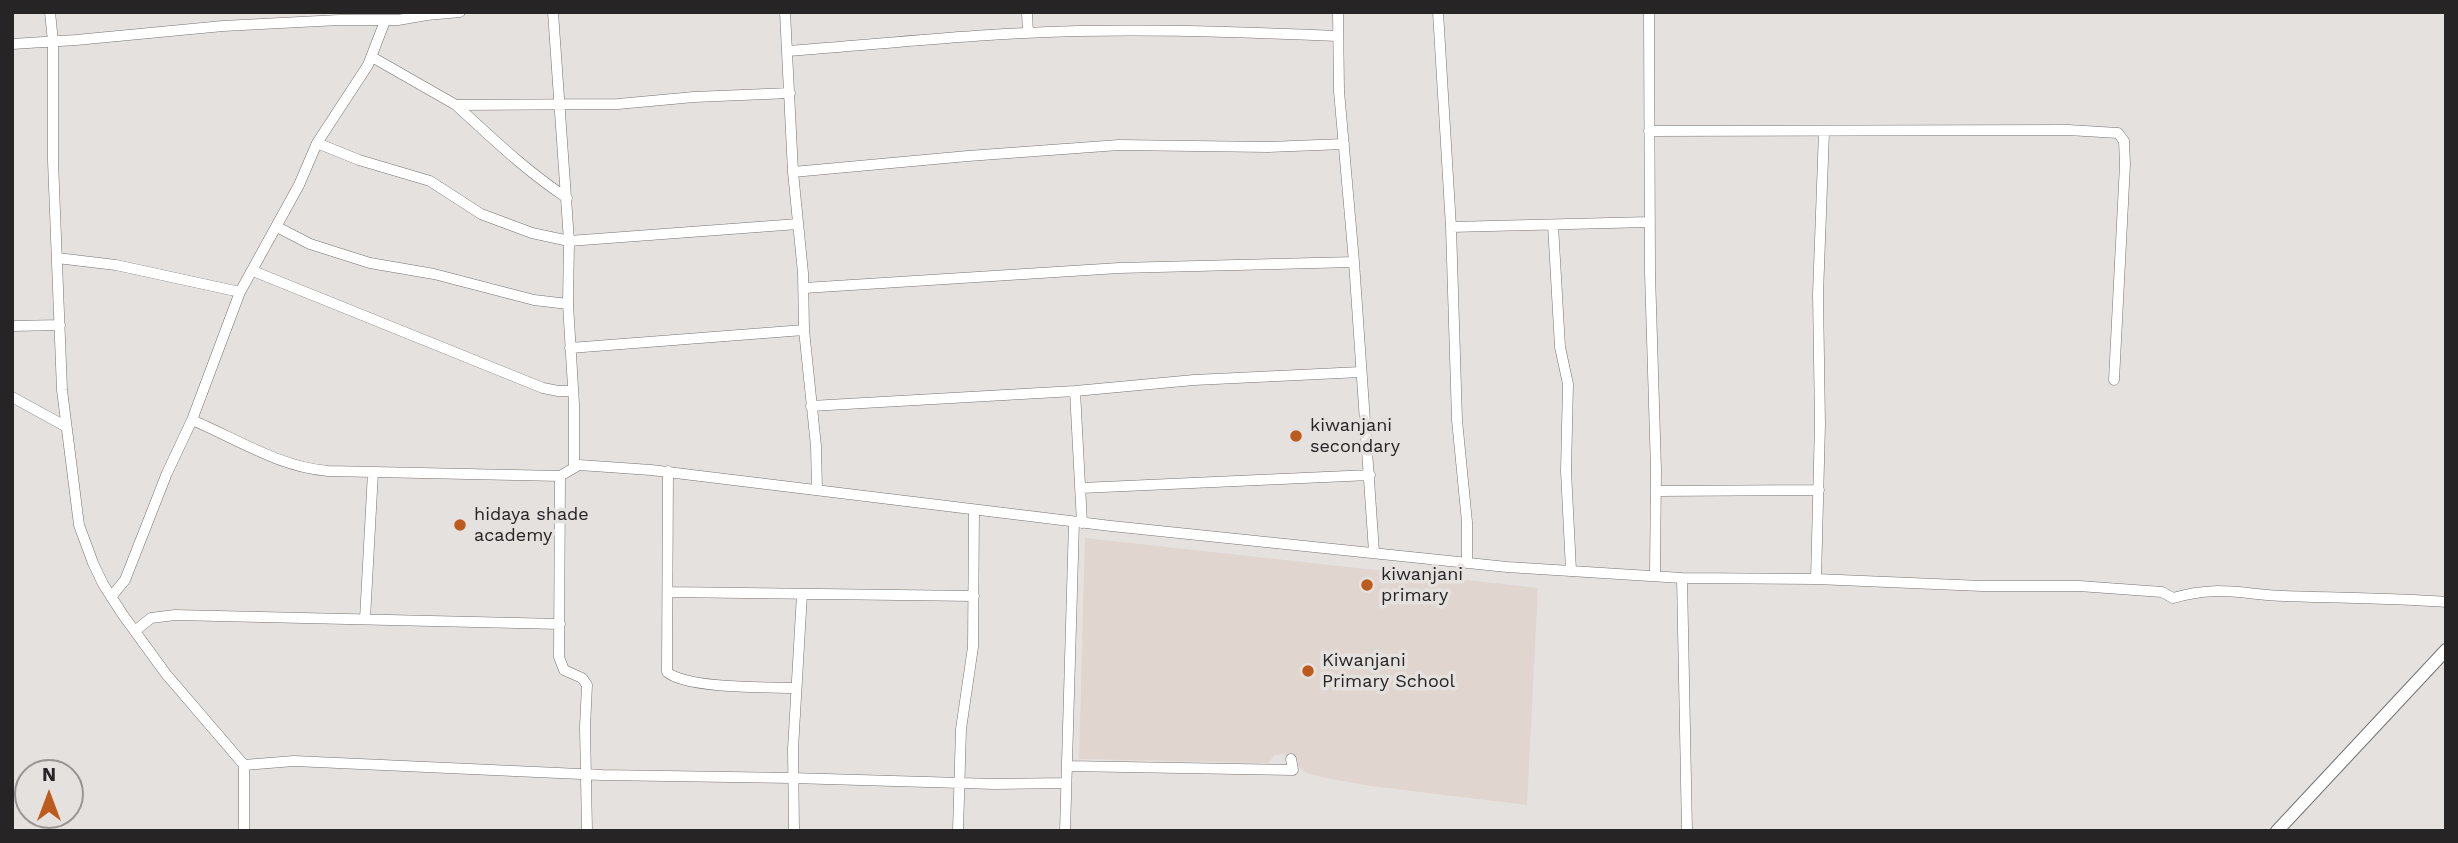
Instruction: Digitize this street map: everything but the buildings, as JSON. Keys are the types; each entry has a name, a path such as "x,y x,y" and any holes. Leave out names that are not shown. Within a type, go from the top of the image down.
{"street":[{"path":"50,12 65,426 79,525 85,545 111,597 173,682 244,765 244,831"},
{"path":"12,44 223,26 339,20 385,21 460,12"},
{"path":"553,12 569,241 568,304 574,467"},
{"path":"785,12 793,172 804,288 804,330 817,490"},
{"path":"1027,12 1028,33"},
{"path":"1338,12 1344,144 1374,552"},
{"path":"1438,12 1451,227 1457,420 1467,522 1467,563"},
{"path":"1649,12 1648,131 1656,491 1655,575"},
{"path":"111,597 125,580 167,472 192,420 240,292 299,185 317,143 372,57 385,21"},
{"path":"787,51 1079,31 1338,36"},
{"path":"372,57 456,105 522,165 567,198"},
{"path":"456,105 618,104 694,97 790,93"},
{"path":"1648,131 2068,130 2103,131 2121,135 2125,150 2114,380"},
{"path":"1816,579 1819,489 1818,294 1824,132"},
{"path":"317,143 359,160 430,181 481,214 532,233 569,241 798,224"},
{"path":"793,172 1119,145 1268,147 1344,144"},
{"path":"1451,227 1649,222"},
{"path":"1553,225 1560,347 1568,384 1566,471 1571,570"},
{"path":"277,227 310,244 370,263 434,274 534,300 568,304"},
{"path":"57,258 116,265 240,292"},
{"path":"804,288 1133,267 1354,262"},
{"path":"253,271 542,388 573,391"},
{"path":"12,327 60,325"},
{"path":"570,348 804,330"},
{"path":"811,406 1075,391 1194,380 1361,372"},
{"path":"1065,831 1065,783 1081,488 1075,391"},
{"path":"12,397 65,426"},
{"path":"192,420 296,467 328,471 560,475 574,467 593,465 668,471 1078,522 1467,563 1682,578 2079,586 2162,592 2172,598 2193,592 2231,590 2281,596 2446,602"},
{"path":"668,471 667,672 672,676 703,683 796,688"},
{"path":"365,619 373,472"},
{"path":"560,475 559,657 568,673 585,680 587,685 587,831"},
{"path":"1081,488 1370,475"},
{"path":"1656,491 1819,489"},
{"path":"958,831 961,729 973,654 974,510"},
{"path":"1682,578 1688,831"},
{"path":"667,592 974,596"},
{"path":"793,831 792,778 802,594"},
{"path":"135,631 151,618 167,615 280,615 560,624"},
{"path":"2277,831 2446,650"},
{"path":"1068,766 1293,770 1291,759"},
{"path":"244,765 295,761 586,775 1065,783"}],"shaded area":[{"name":"Kiwanjani Primary School","path":"1085,538 1538,588 1527,805 1326,778 1306,773 1284,754 1275,755 1268,763 1079,759"}],"place":[{"name":"kiwanjani secondary","path":"1296,436"},
{"name":"hidaya shade academy","path":"460,525"},
{"name":"kiwanjani primary","path":"1367,585"},
{"name":"Kiwanjani Primary School","path":"1308,671"}]}
